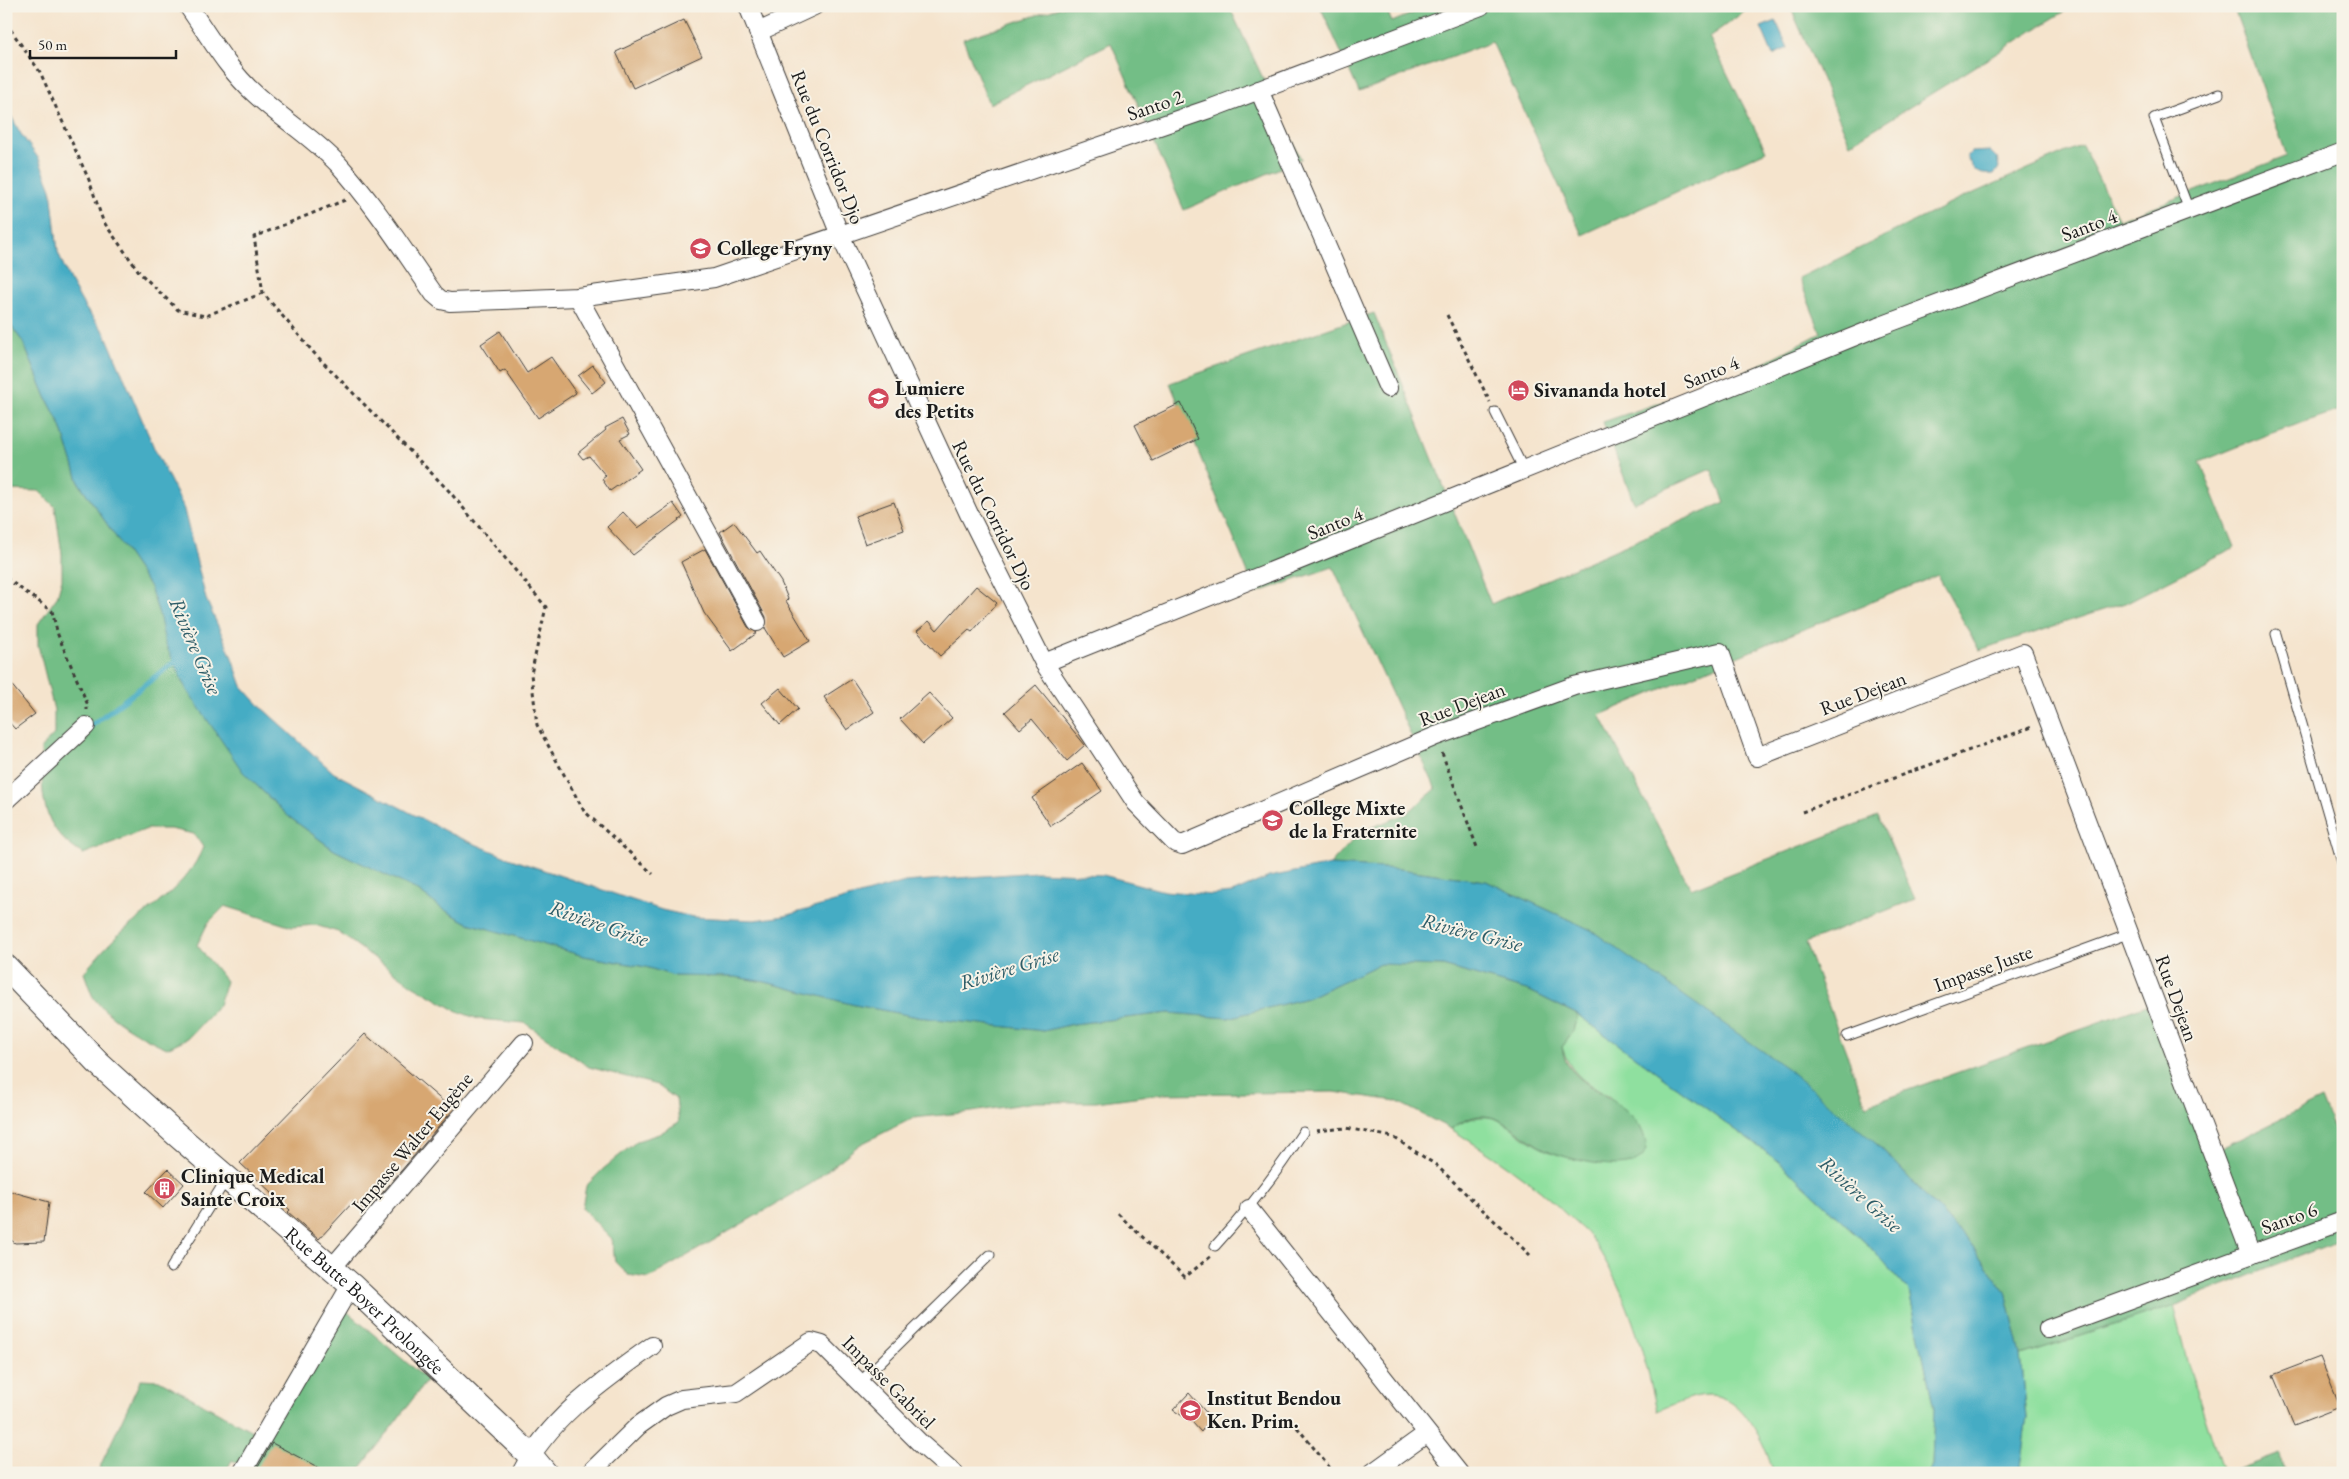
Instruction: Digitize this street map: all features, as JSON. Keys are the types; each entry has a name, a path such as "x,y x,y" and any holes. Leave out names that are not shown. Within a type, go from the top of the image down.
{"street":[{"path":"188,6 235,74 254,94 323,148 362,193"},
{"name":"Rue du Corridor Djo","path":"748,6 840,235 969,514 1044,663 1136,803 1174,842 1182,845"},
{"path":"758,32 814,6"},
{"name":"Santo 2","path":"362,193 441,300 450,302 578,297 714,278 1259,90 1481,6"},
{"path":"1259,90 1388,388"},
{"name":"Santo 4","path":"1044,663 1878,327 2343,152"},
{"path":"578,297 757,622"},
{"name":"Rue Dejean","path":"1182,845 1436,736 1574,686 1720,652 1757,757 2023,653 2251,1255"},
{"path":"6,800 86,726"},
{"name":"Rue Butte Boyer Prolongée","path":"6,967 98,1063 351,1285 526,1464 545,1473"},
{"name":"Impasse Walter Eugène","path":"331,1269 524,1043"},
{"path":"1249,1209 1426,1434 1459,1473"},
{"name":"Santo 6","path":"2048,1329 2343,1221"},
{"path":"242,1473 351,1285"},
{"name":"Impasse Gabriel","path":"590,1473 638,1426 666,1406 694,1397 736,1393 806,1344 816,1342 822,1345 859,1383 954,1473"},
{"path":"526,1464 572,1407 652,1346"},
{"path":"1372,1473 1426,1434"}],"lane":[{"path":"2189,210 2154,118 2219,94"},
{"path":"1495,412 1524,470"},
{"path":"2276,634 2343,866"},
{"name":"Impasse Juste","path":"1848,1036 2130,932"},
{"path":"1215,1246 1249,1209 1303,1132"},
{"path":"172,1268 227,1178"},
{"path":"859,1383 990,1255"}],"path":[{"path":"6,23 40,72 89,180 103,221 140,273 178,310 205,316 263,293"},
{"path":"362,193 254,237 263,293 314,353 449,491 546,607 531,674 537,726 584,811 652,874"},
{"path":"1447,315 1495,412"},
{"path":"6,578 52,611 58,635 87,703 86,726"},
{"path":"1802,812 2049,721"},
{"path":"1436,736 1478,850"},
{"path":"1303,1132 1346,1128 1393,1137 1436,1165 1530,1255"},
{"path":"1118,1214 1185,1277 1210,1257 1215,1246"},
{"path":"1292,1421 1334,1473"}],"green space":[{"path":"1065,6 1229,6 1301,159 1184,210 1111,43 989,104 963,39"},
{"path":"1320,6 1385,6 1392,22 1430,6 1752,6 1709,37 1766,151 1582,235 1492,42 1359,92"},
{"path":"1790,6 2073,6 1850,144"},
{"path":"2233,6 2343,6 2343,409 2272,433 2200,462 2235,547 2125,603 1979,650 1938,575 1777,640 1600,715 1691,889 1878,816 1915,899 1805,943 1866,1105 2147,1005 2207,1155 2321,1099 2343,1154 2343,1239 2173,1306 2021,1355 2006,1292 1968,1241 1880,1147 1591,930 1486,881 1399,869 1330,865 1360,832 1406,814 1436,789 1333,567 1256,593 1170,383 1374,313 1491,604 1725,502 1711,469 1634,503 1603,422 1736,377 1821,333 1799,278 1958,200 2082,145 2119,220 2287,156"},
{"path":"6,319 23,342 46,397 61,426 79,483 150,587 159,614 243,772 288,816 334,850 417,890 441,908 468,923 584,956 646,967 674,976 735,977 765,982 855,1005 918,1017 1044,1031 1073,1024 1169,1013 1228,1018 1307,998 1380,964 1443,966 1530,991 1578,1015 1574,1031 1562,1047 1567,1063 1589,1085 1626,1110 1636,1121 1643,1134 1647,1150 1641,1158 1632,1163 1608,1165 1594,1163 1547,1150 1500,1120 1492,1117 1470,1118 1451,1129 1396,1101 1334,1092 1157,1094 1096,1102 1035,1102 972,1112 913,1118 859,1145 812,1183 649,1278 628,1275 615,1262 612,1239 582,1208 586,1186 602,1170 637,1141 659,1134 679,1122 676,1099 657,1085 589,1067 525,1023 478,1019 457,1011 412,985 338,932 315,925 292,927 225,906 208,923 197,945 226,981 219,1005 188,1038 167,1048 148,1039 115,1019 98,1003 92,995 84,973 115,938 177,886 196,861 203,847 194,834 170,829 147,829 83,854 68,844 50,821 43,795 41,748 54,734 54,710 38,645 38,624 57,597 62,579 62,554 55,507 39,491 6,490"},
{"path":"1578,1015 1777,1160 1869,1246 1909,1291 1934,1408 1932,1467 1929,1473 1773,1473 1765,1449 1751,1424 1732,1403 1721,1397 1709,1395 1696,1397 1657,1411 1633,1323 1616,1281 1593,1241 1542,1192 1498,1159 1451,1129 1467,1120 1481,1117 1492,1118 1502,1122 1534,1144 1548,1151 1600,1164 1611,1098 1594,1088 1575,1072 1562,1047 1574,1031"},
{"path":"2173,1306 2188,1364 2223,1473 2019,1473 2027,1418 2021,1355"},
{"path":"344,1309 427,1380 357,1473 254,1473 232,1460 225,1473 97,1473 141,1379 159,1380 254,1432 283,1385"},
{"path":"2280,1454 2284,1473 2229,1473"}],"water":[{"path":"1776,21 1788,48 1773,55 1761,27"},
{"name":"Rivière Grise","path":"6,107 21,134 39,159 51,189 58,252 70,281 86,309 105,333 155,450 183,506 206,599 231,655 242,686 262,708 334,773 451,834 511,859 662,910 693,917 755,920 785,916 905,882 1037,872 1103,875 1164,891 1212,895 1232,893 1269,877 1330,865 1399,869 1486,881 1591,930 1788,1069 1880,1147 1968,1241 2006,1292 2021,1355 2027,1418 2019,1473 1929,1473 1932,1467 1934,1408 1909,1291 1869,1246 1777,1160 1578,1015 1530,991 1443,966 1380,964 1307,998 1228,1018 1169,1013 1073,1024 1044,1031 918,1017 855,1005 765,982 735,977 674,976 646,967 584,956 468,923 441,908 417,890 334,850 288,816 243,772 185,687 165,643 159,614 150,587 79,483 61,426 46,397 23,342 6,319"},
{"path":"1990,151 1997,158 1999,168 1994,174 1977,172 1967,157 1971,152"}],"building":[{"path":"684,20 702,56 633,88 616,52"},
{"path":"500,331 527,373 551,357 576,393 538,418 505,370 500,373 481,344"},
{"path":"593,365 606,382 592,393 578,376"},
{"path":"1181,403 1198,439 1153,461 1135,425"},
{"path":"622,419 630,434 620,439 641,469 610,491 602,479 606,476 589,456 583,459 578,453 606,430 605,428"},
{"path":"894,502 904,530 865,544 855,516"},
{"path":"673,503 683,517 633,555 607,527 623,512 638,528"},
{"path":"734,522 757,553 760,551 781,582 788,599 786,601 810,641 783,657 765,628 766,617 720,532"},
{"path":"705,549 748,627 757,633 732,651 704,613 681,562"},
{"path":"976,586 997,603 972,632 969,630 940,656 917,631 929,621 937,630"},
{"path":"6,678 35,714 15,729 6,719"},
{"path":"852,679 874,712 847,730 824,697"},
{"path":"1036,685 1085,745 1067,761 1032,719 1020,729 1005,712"},
{"path":"780,688 798,709 780,725 762,703"},
{"path":"929,693 952,718 923,744 900,719"},
{"path":"1082,763 1102,791 1051,826 1032,798"},
{"path":"365,1034 453,1110 366,1212 354,1201 319,1239 288,1212 290,1210 240,1163"},
{"name":"Clinique Medical Sainte Croix","path":"168,1169 184,1184 163,1208 146,1192"},
{"path":"6,1190 49,1202 44,1242 15,1243 6,1236"},
{"path":"2320,1357 2340,1407 2294,1425 2273,1375"},
{"path":"1189,1393 1211,1418 1201,1432 1192,1422 1173,1410"},
{"path":"272,1443 329,1473 264,1473 257,1469"}],"waterway":[{"name":"Rivière Grise","path":"88,728 180,658"}],"place":[{"name":"College Fryny","path":"701,248"},
{"name":"Sivananda hotel","path":"1518,390"},
{"name":"Lumiere des Petits","path":"879,399"},
{"name":"College Mixte de la Fraternite","path":"1273,820"},
{"name":"Clinique Medical Sainte Croix","path":"165,1188"},
{"name":"Institut Bendou Ken. Prim.","path":"1191,1410"}]}
